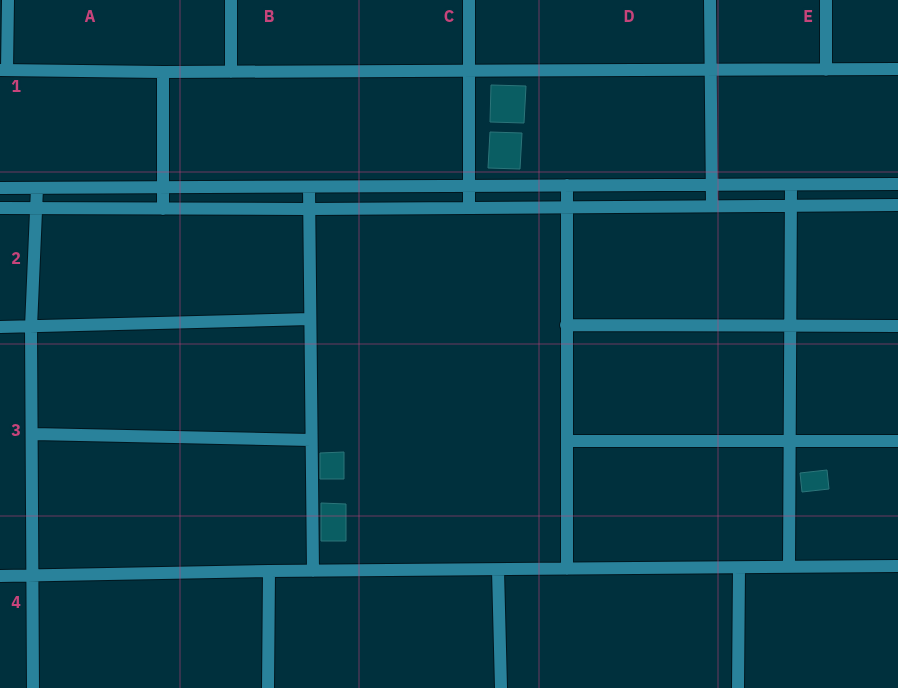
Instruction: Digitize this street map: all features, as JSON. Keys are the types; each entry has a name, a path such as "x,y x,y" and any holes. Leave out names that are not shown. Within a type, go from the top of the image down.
{"street":[{"path":"8,0 3,70 231,72 898,69"},
{"path":"231,0 231,72"},
{"path":"469,0 469,207"},
{"path":"710,0 709,70 712,206"},
{"path":"826,0 826,70"},
{"path":"163,72 163,209"},
{"path":"0,188 898,184"},
{"path":"566,569 568,441 566,325 567,185"},
{"path":"789,567 791,185"},
{"path":"310,187 312,571"},
{"path":"34,688 33,434 30,327 37,188"},
{"path":"0,208 163,209 898,205"},
{"path":"0,327 310,319"},
{"path":"566,325 898,326"},
{"path":"33,434 311,440"},
{"path":"568,441 898,441"},
{"path":"0,576 269,571 898,566"},
{"path":"738,688 739,568"},
{"path":"498,570 500,688"},
{"path":"268,688 269,571"}],"building":[{"path":"491,85 526,86 524,123 490,122"},
{"path":"490,132 522,133 520,169 488,168"},
{"path":"344,452 344,479 320,479 320,453"},
{"path":"827,470 829,489 802,492 800,473"},
{"path":"321,503 346,504 346,541 321,541"}]}
